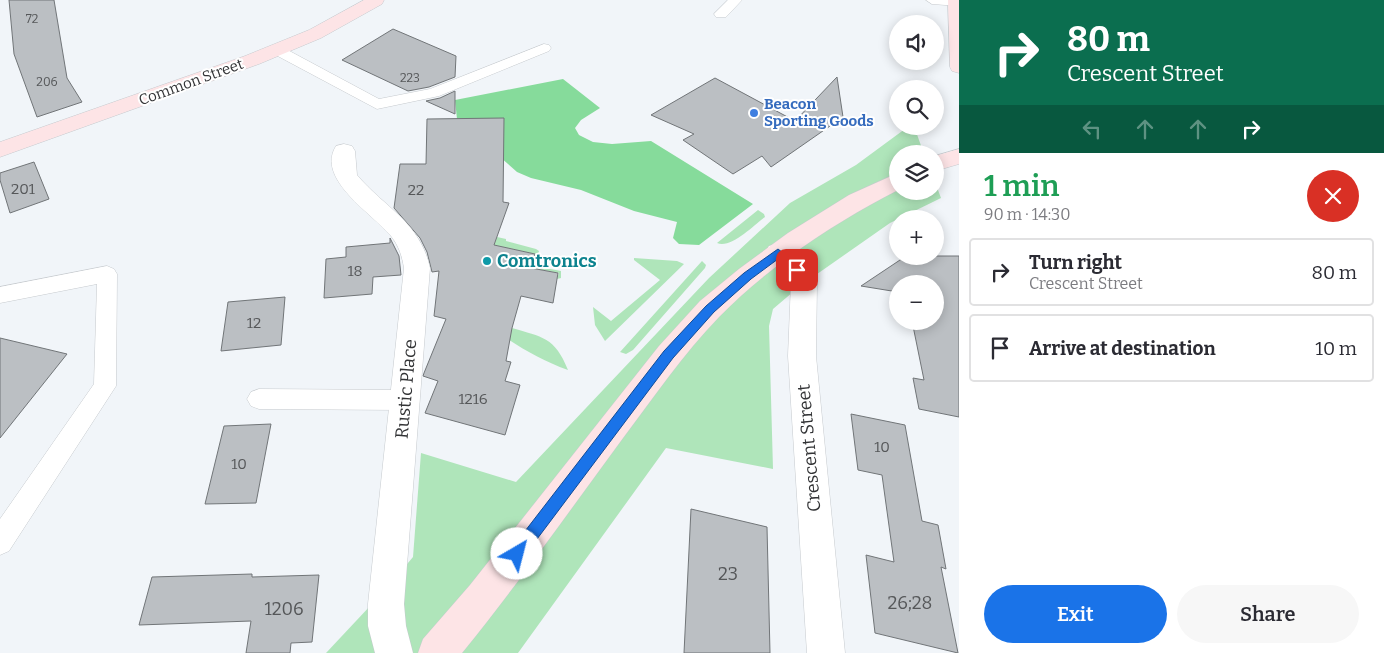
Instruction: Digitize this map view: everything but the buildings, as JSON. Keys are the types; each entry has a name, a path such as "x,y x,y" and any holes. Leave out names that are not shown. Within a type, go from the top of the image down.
{"main road":[{"name":"Common Street","path":"0,150 252,60 315,34 376,0"},
{"path":"956,1 959,67"},
{"path":"944,161 959,156"},
{"path":"437,653 483,598 669,354 710,309 778,253 839,212 889,185"}],"street":[{"name":"Rustic Place","path":"344,150 346,178 404,235 416,256 417,268 386,604 387,626 394,653"},
{"name":"Crescent Street","path":"778,253 797,270 804,281 802,356 826,653"}],"lane":[{"path":"721,14 736,0"},
{"path":"932,0 956,1"},
{"path":"277,50 377,104 434,93 544,48"},
{"path":"0,294 106,274 105,386 0,542"},
{"path":"259,399 404,400"}],"green space":[{"path":"563,79 600,108 581,120 575,128 579,135 593,142 612,144 651,141 753,204 699,245 679,244 673,238 677,222 634,211 581,190 531,178 517,172 457,119 455,100"},
{"path":"897,135 917,135 921,145 889,145 889,200 937,200 917,210 889,210 889,224 800,286 773,309 769,326 773,469 666,448 518,653 326,653 413,557 421,453 516,482 709,278 790,203 856,165"},
{"path":"758,210 765,217 749,230 729,243 717,243"},
{"path":"497,237 536,249 539,251 535,266 561,271 561,278 557,279 559,273 531,268 535,254 494,245"},
{"path":"634,258 677,261 684,264 605,341 595,325 593,307 611,321 660,280 634,260"},
{"path":"702,261 706,265 705,268 633,350 626,354 620,352"},
{"path":"512,328 546,340 558,351 568,370 529,352 493,329"}],"place":[{"name":"Beacon Sporting Goods","path":"754,113"},
{"name":"Comtronics","path":"487,261"}],"route":[{"path":"517,554 669,354 710,309 778,253 797,270"}]}
